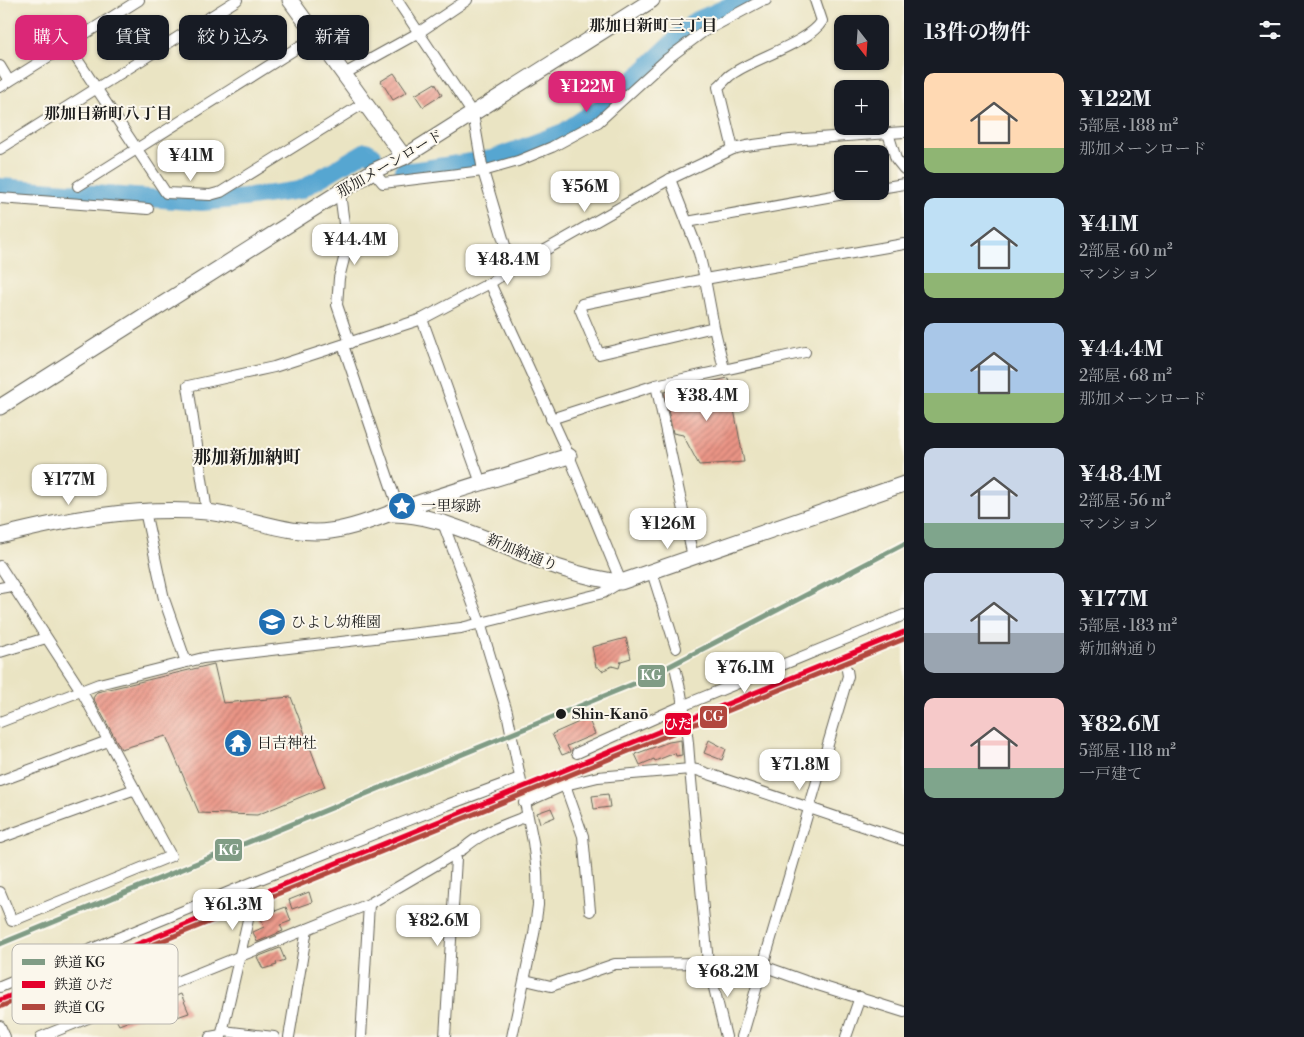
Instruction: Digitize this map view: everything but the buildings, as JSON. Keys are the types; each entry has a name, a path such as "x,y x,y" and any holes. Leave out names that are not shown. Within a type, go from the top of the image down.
{"street":[{"path":"87,32 139,0"},
{"path":"0,149 237,0"},
{"path":"397,0 472,114 483,167 512,268"},
{"path":"344,74 418,33 467,0"},
{"name":"那加メーンロード","path":"0,407 373,171 404,157 652,0"},
{"path":"373,171 383,183 518,161 552,147 598,122 668,59 703,32 766,0"},
{"path":"734,149 718,87 733,73 796,42 818,27 822,21 815,0"},
{"path":"295,1 303,15"},
{"path":"78,186 297,48"},
{"path":"0,66 4,84 42,60"},
{"path":"78,60 166,193 210,196 221,192 364,103"},
{"path":"334,60 404,157"},
{"path":"889,133 904,132"},
{"path":"207,512 188,386 274,367 422,319 490,283 512,268 670,179 734,149 790,140 860,135"},
{"path":"889,135 896,159 904,169"},
{"path":"670,179 699,253 724,369"},
{"path":"889,186 904,184"},
{"path":"340,193 347,247 339,278 337,305 395,512"},
{"path":"687,222 834,196"},
{"path":"0,198 148,209"},
{"path":"714,327 598,354 580,309 582,304 705,279 904,244"},
{"path":"0,722 116,679 203,658 461,628 603,593 621,582 569,456 490,283"},
{"path":"422,319 481,483"},
{"path":"552,419 656,385 805,352"},
{"path":"656,385 693,557 904,484"},
{"path":"0,536 25,529 145,511 207,512 309,532 329,531 349,527 569,456"},
{"path":"145,511 164,599 186,662"},
{"name":"新加納通り","path":"395,512 443,523 567,570 599,580 621,582 693,557"},
{"path":"443,523 480,623 509,720 537,872 538,905 525,980 512,1037"},
{"path":"0,566 11,586 82,692 171,856 12,921 0,894"},
{"path":"652,572 676,648"},
{"path":"0,588 11,586"},
{"path":"577,753 682,706 904,615"},
{"path":"0,652 46,638"},
{"path":"742,1037 848,676 847,670"},
{"path":"676,671 682,695 682,706 688,737 708,963 726,1037"},
{"path":"0,780 108,741"},
{"path":"524,804 565,786 598,777 690,769 904,840"},
{"path":"104,944 446,805 520,778"},
{"path":"565,786 583,836 590,911"},
{"path":"0,838 135,789"},
{"path":"178,982 369,904 454,854 490,830 527,816"},
{"path":"446,1037 456,859 454,854"},
{"path":"361,1037 370,913 369,904"},
{"path":"221,1034 241,956 250,911"},
{"path":"290,1037 307,929"},
{"path":"525,980 551,986 615,964 708,963 763,966 904,1012"},
{"path":"0,987 12,982"},
{"path":"846,1037 860,997"},
{"path":"41,1037 73,1024"},
{"path":"0,1026 5,1037"},
{"path":"210,1037 221,1034 274,1037"}],"waterway":[{"path":"403,170 411,171 492,159 564,132 618,95 695,21 744,0"},
{"path":"0,187 202,202 300,190 366,151 373,155"}],"rail line":[{"name":"KG","path":"0,944 643,680 904,544"},
{"name":"ひだ","path":"138,944 904,632"},
{"name":"CG","path":"154,944 904,639"},
{"name":"ひだ","path":"0,1000 12,995"},
{"name":"CG","path":"2,1006 12,1002"}],"place":[{"name":"一里塚跡","path":"402,506"},
{"name":"ひよし幼稚園","path":"272,622"},
{"name":"Shin-Kanō","path":"561,714"},
{"name":"日吉神社","path":"238,743"}],"district":[{"name":"那加日新町三丁目","path":"653,26"},
{"name":"那加日新町八丁目","path":"108,114"},
{"name":"那加新加納町","path":"247,457"}]}
